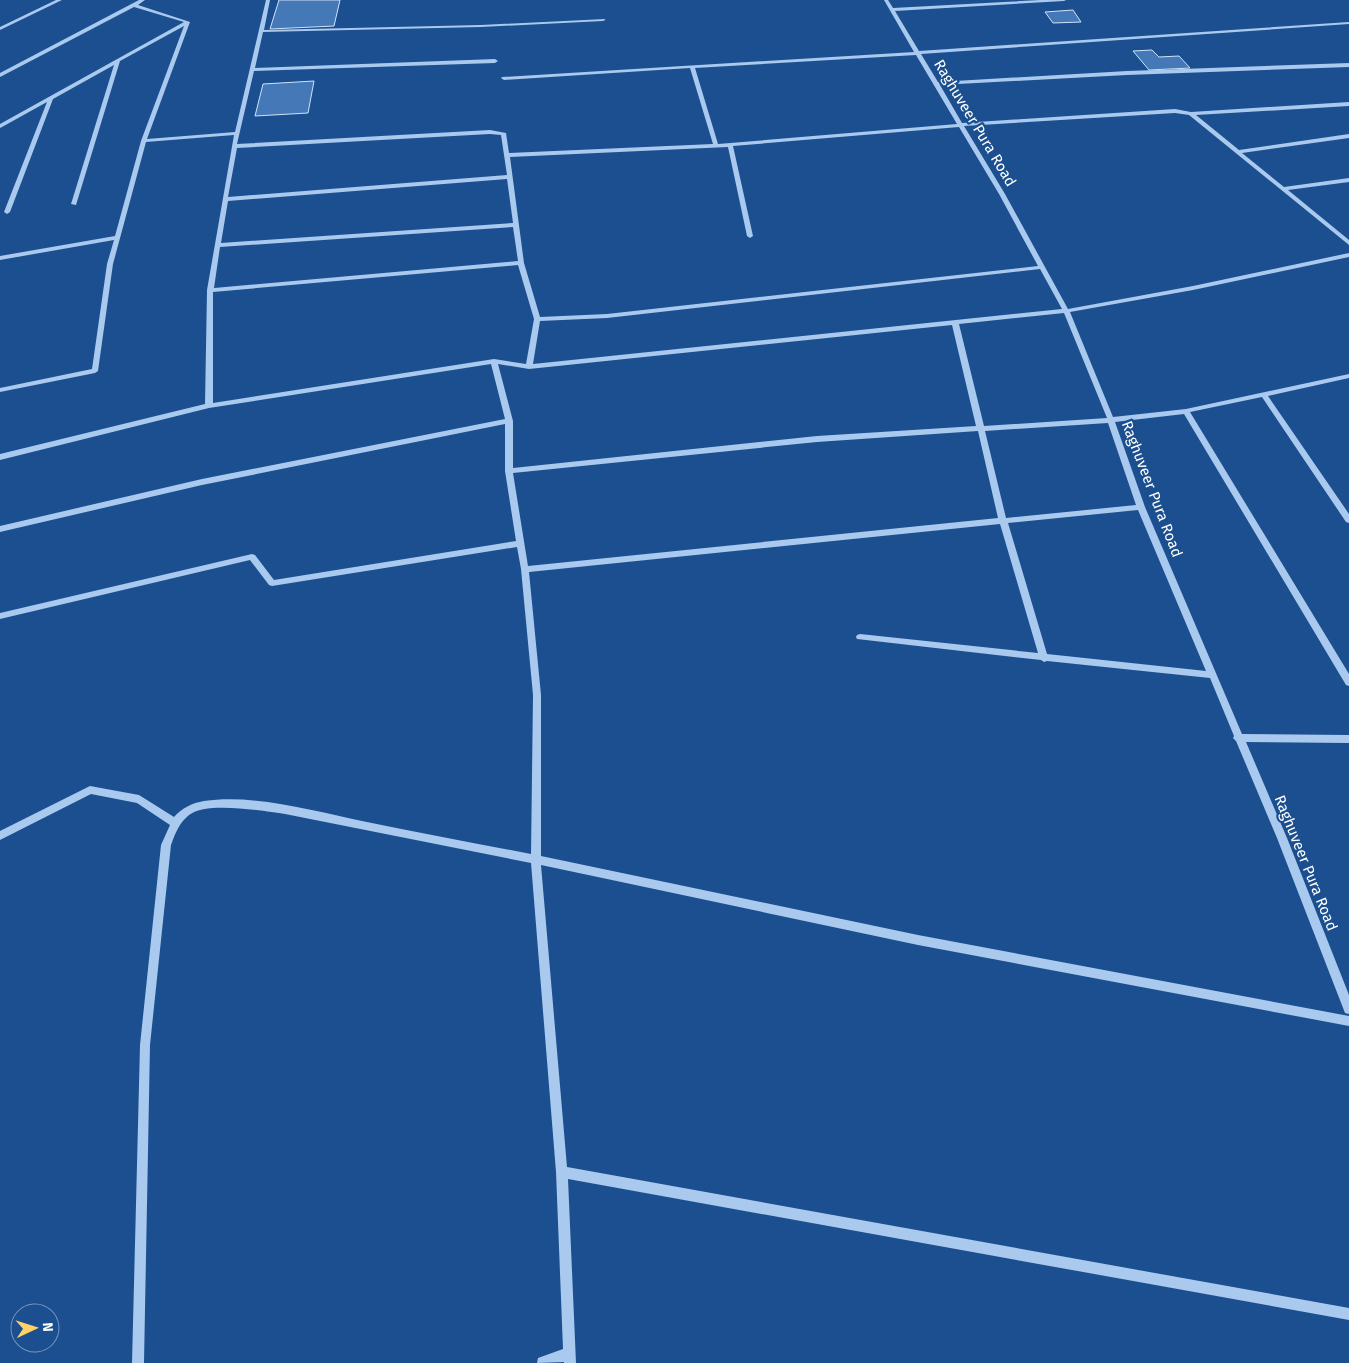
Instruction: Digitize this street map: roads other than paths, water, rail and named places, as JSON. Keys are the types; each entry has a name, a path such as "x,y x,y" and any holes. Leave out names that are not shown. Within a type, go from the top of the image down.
{"street":[{"path":"0,29 60,0"},
{"path":"0,75 143,0"},
{"path":"209,406 210,290 234,146 254,70 268,0"},
{"name":"Raghuveer Pura Road","path":"886,0 1066,311 1111,420 1142,507 1238,738 1282,838 1349,1009"},
{"path":"892,10 1064,0"},
{"path":"134,5 188,22"},
{"path":"262,31 480,26 603,20"},
{"path":"0,126 188,22"},
{"path":"0,390 95,371 110,264 144,141 188,22"},
{"path":"504,78 918,53 1349,23"},
{"path":"74,204 118,61"},
{"path":"254,70 495,61"},
{"path":"936,84 1127,73 1349,65"},
{"path":"692,67 716,146"},
{"path":"7,212 51,99"},
{"path":"507,155 716,146 960,125 1176,111 1191,114 1349,104"},
{"path":"1191,114 1349,243"},
{"path":"234,146 498,132 504,134 521,263 537,319 529,367"},
{"path":"144,141 237,133"},
{"path":"1237,152 1349,136"},
{"path":"730,145 750,236"},
{"path":"225,199 509,177"},
{"path":"1282,189 1349,180"},
{"path":"218,245 516,225"},
{"path":"0,258 118,237"},
{"path":"0,456 209,406 494,361 529,367 1066,311 1203,286 1349,255"},
{"path":"210,290 521,263"},
{"path":"537,319 607,316 1042,267"},
{"path":"955,323 1003,521 1044,658"},
{"path":"494,361 509,421 509,471 522,543 537,695 536,858 562,1172 570,1358 543,1363"},
{"path":"509,471 817,440 1111,420 1186,411 1348,378"},
{"path":"1264,395 1349,520"},
{"path":"1186,411 1349,682"},
{"path":"0,529 202,482 509,421"},
{"path":"525,569 1142,507"},
{"path":"0,616 252,557 272,583 522,543"},
{"path":"860,637 1212,675"},
{"path":"1238,738 1349,739"},
{"path":"0,836 90,790 140,799 175,823"},
{"path":"138,1363 145,1045 166,845 175,823 187,810 202,805 225,803 291,812 536,858 808,919 1349,1021"},
{"path":"562,1172 1349,1314"}]}
